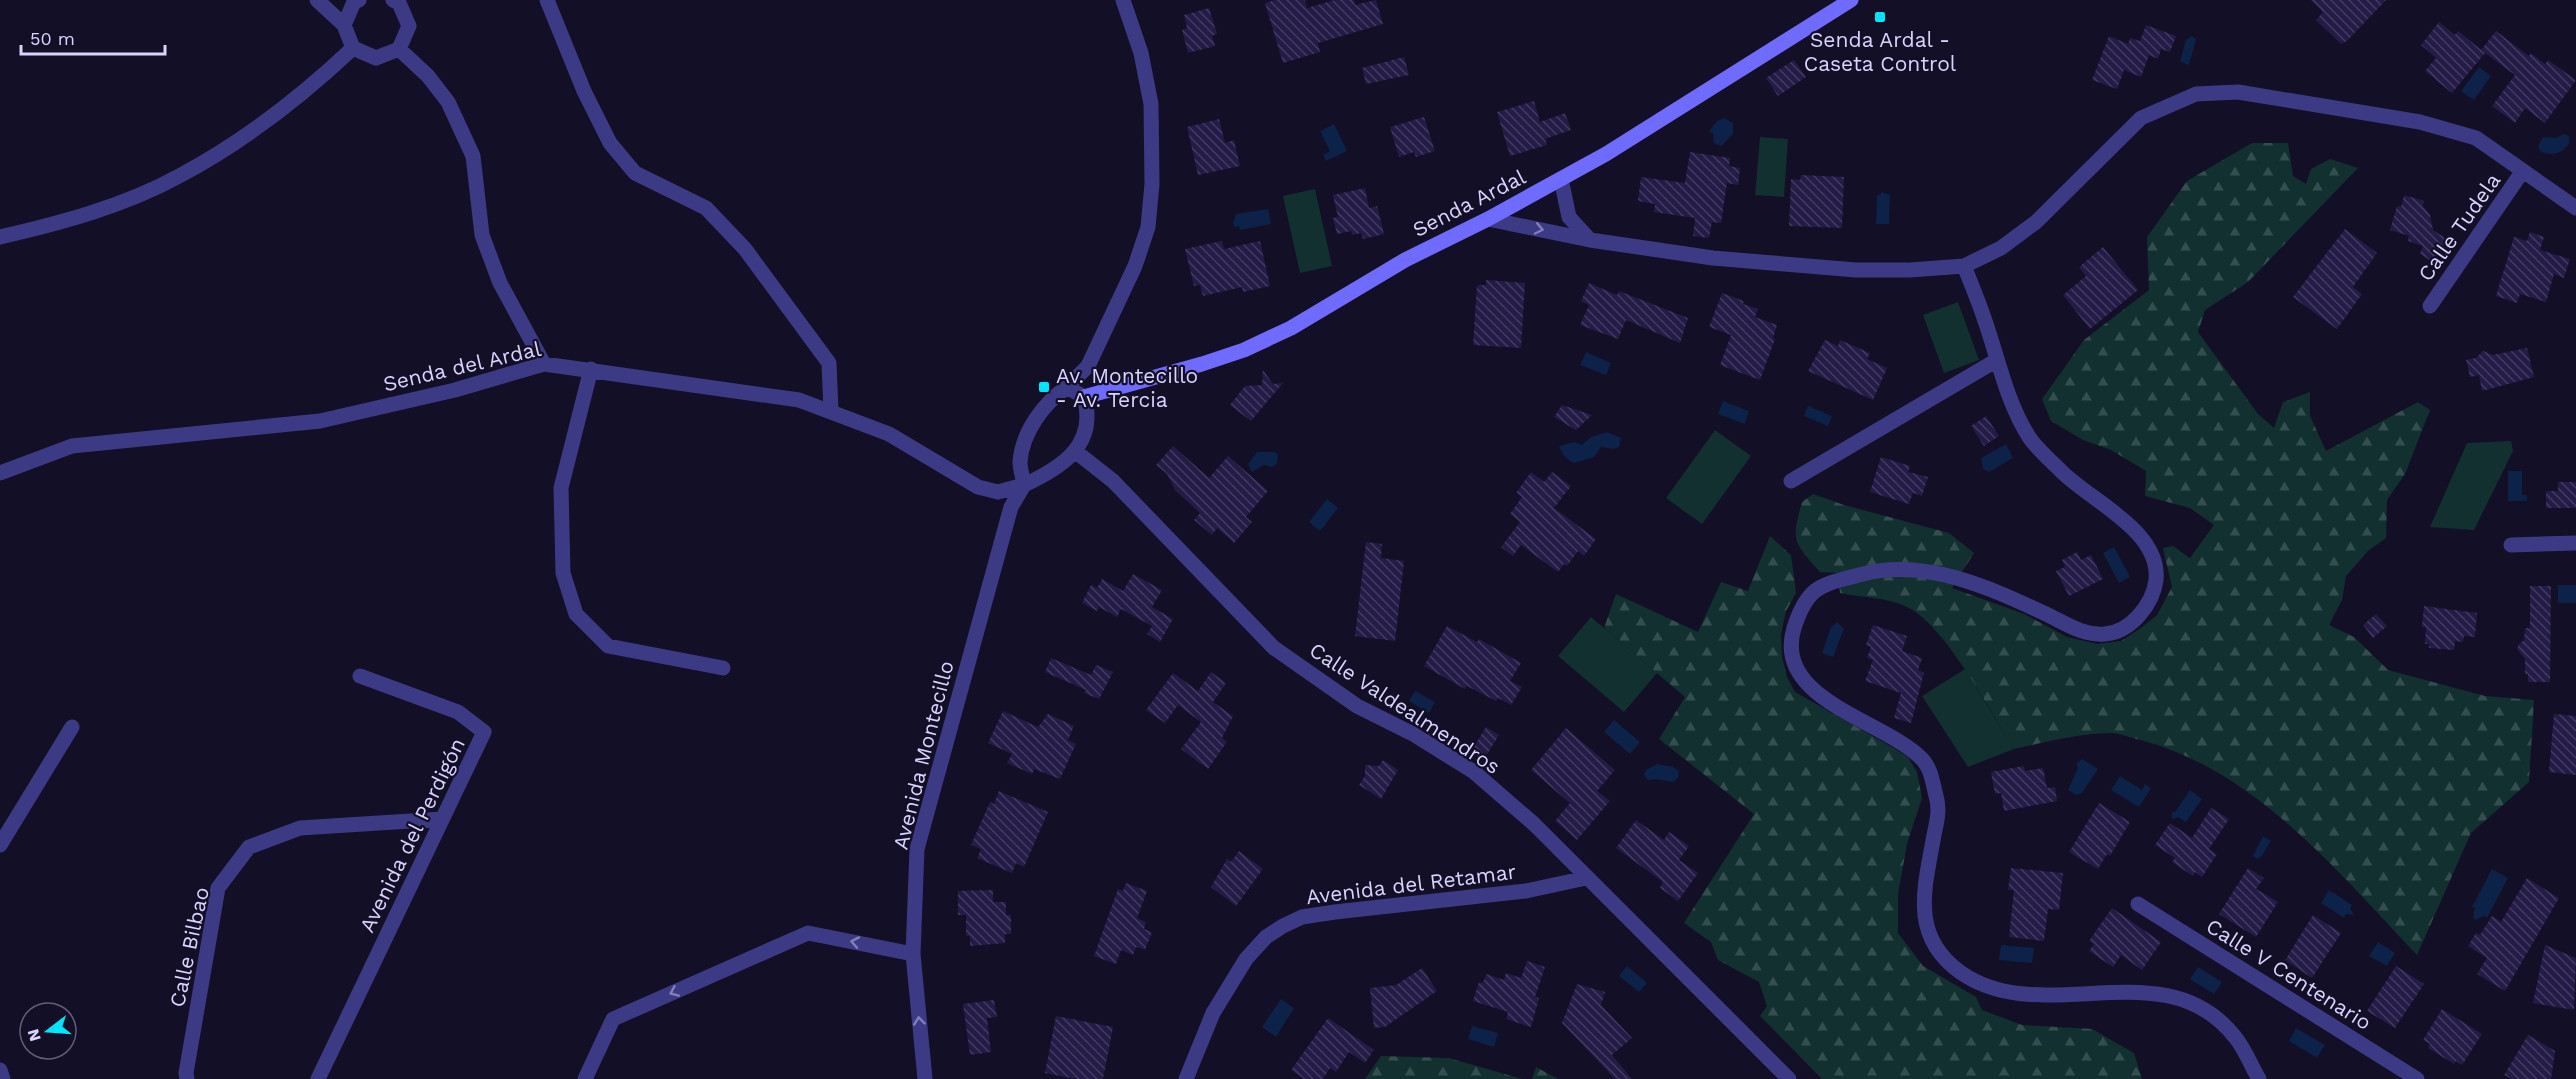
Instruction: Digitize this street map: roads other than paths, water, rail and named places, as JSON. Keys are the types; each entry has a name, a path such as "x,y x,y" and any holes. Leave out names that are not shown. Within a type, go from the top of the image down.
{"main road":[{"name":"Senda Ardal","path":"1084,397 1244,350 1291,328 1405,260 1488,219 1606,154 1851,0"}],"street":[{"path":"317,0 344,25 353,48 376,58 399,49 409,26 399,3 393,0"},
{"path":"344,25 354,2 359,0"},
{"path":"547,0 584,91 610,143 635,173 706,208 745,249 829,363 831,411"},
{"path":"1024,485 1020,462 1025,442 1048,400 1067,387 1088,366 1135,266 1148,227 1152,184 1151,104 1141,53 1124,0"},
{"path":"0,237 44,227 105,208 181,176 266,120 320,79 353,48"},
{"path":"399,49 428,76 448,102 473,156 482,236 500,283 544,364"},
{"path":"1488,219 1590,240 1713,258 1856,270 1910,270 1964,266 2001,248 2036,222 2141,118 2196,94 2238,92 2273,95 2420,122 2475,138 2576,208"},
{"name":"Calle Tudela","path":"2430,306 2522,172"},
{"path":"1561,179 1569,218 1590,240"},
{"path":"1964,266 2016,411 2030,440 2065,475 2133,530 2154,554 2157,574 2154,594 2141,613 2124,627 2107,634 2078,631 1969,582 1923,570 1876,571 1829,583 1811,593 1802,604 1791,638 1795,662 1803,681 1817,694 1906,745 1927,763 1939,806 1924,893 1924,922 1937,948 1958,971 1989,989 2028,995 2162,993 2190,1002 2208,1011 2235,1037 2259,1079"},
{"path":"1791,481 1997,360"},
{"name":"Senda del Ardal","path":"0,472 72,446 320,421 455,390 544,364 798,400 889,434 978,487 998,492 1024,485 1064,464 1075,451"},
{"path":"591,369 561,488 563,573 576,615 608,646 723,668"},
{"path":"1067,387 1084,397 1087,408 1083,436 1075,451"},
{"name":"Calle Valdealmendros","path":"1075,451 1113,481 1274,648 1357,706 1413,734 1474,772 1534,824 1789,1079"},
{"name":"Avenida Montecillo","path":"925,1079 913,954 917,849 1011,507 1024,485"},
{"path":"2511,545 2576,543"},
{"name":"Avenida del Perdigón","path":"318,1079 484,732 458,712 360,676"},
{"path":"0,845 72,727"},
{"name":"Calle Bilbao","path":"187,1079 186,1073 219,888 249,847 300,828 442,819"},
{"name":"Avenida del Retamar","path":"1186,1079 1213,1014 1240,968 1266,937 1283,926 1302,917 1526,891 1586,878"},
{"name":"Calle V Centenario","path":"2138,904 2417,1079"},
{"path":"585,1079 613,1019 808,933 913,954"},
{"path":"0,1070 3,1079"}],"water":[{"path":"2192,36 2196,39 2189,65 2180,61 2186,40"},
{"path":"2479,67 2491,76 2474,100 2461,91"},
{"path":"1724,118 1733,123 1733,134 1721,146 1714,143 1713,133 1709,132 1717,121"},
{"path":"1334,124 1347,151 1326,161 1323,155 1330,151 1320,131"},
{"path":"2564,134 2569,136 2569,144 2563,150 2553,154 2541,152 2538,146 2543,137 2556,138"},
{"path":"1881,192 1890,195 1889,224 1876,224 1877,195 1881,195"},
{"path":"1268,209 1271,224 1240,230 1239,226 1235,227 1233,223 1236,214"},
{"path":"1586,352 1611,363 1606,375 1580,365"},
{"path":"1723,401 1749,411 1745,424 1718,414"},
{"path":"1808,406 1832,416 1828,426 1804,416"},
{"path":"1607,432 1621,438 1619,447 1614,449 1601,447 1594,457 1574,463 1565,457 1559,446 1575,442 1582,445 1591,437"},
{"path":"2006,444 2013,458 1989,472 1983,469 1981,458"},
{"path":"1257,452 1278,454 1277,464 1272,467 1264,465 1252,472 1248,464"},
{"path":"2508,471 2522,471 2522,495 2527,495 2527,501 2508,501"},
{"path":"1327,499 1338,508 1320,531 1309,522"},
{"path":"2114,547 2130,577 2119,583 2103,553"},
{"path":"2558,585 2576,585 2576,603 2558,603"},
{"path":"1837,622 1844,629 1833,657 1822,653 1831,627"},
{"path":"1415,691 1435,702 1429,713 1409,701"},
{"path":"1614,720 1640,742 1630,754 1604,732"},
{"path":"2082,759 2098,769 2082,793 2076,795 2068,790 2078,768 2076,764"},
{"path":"1657,764 1673,767 1679,771 1678,778 1673,782 1648,780 1644,775 1646,770"},
{"path":"2120,776 2142,790 2145,784 2151,788 2139,807 2111,790"},
{"path":"2190,790 2202,799 2186,822 2178,817 2172,820 2172,812 2175,812"},
{"path":"2263,836 2271,841 2261,857 2257,859 2253,856"},
{"path":"2492,869 2508,878 2487,918 2484,916 2475,920 2473,917 2475,908 2472,907"},
{"path":"2329,890 2352,905 2350,908 2354,915 2346,914 2344,918 2321,903"},
{"path":"2378,942 2395,953 2387,966 2369,956"},
{"path":"2001,945 2034,948 2032,963 1999,960"},
{"path":"1627,966 1647,983 1639,992 1619,976"},
{"path":"2198,967 2222,982 2214,994 2190,979"},
{"path":"1281,999 1294,1008 1276,1037 1262,1027"},
{"path":"1472,1026 1498,1033 1494,1047 1468,1039"},
{"path":"2296,1028 2325,1045 2317,1058 2289,1041"}],"place":[{"name":"Senda Ardal - Caseta Control","path":"1880,17"},
{"name":"Av. Montecillo - Av. Tercia","path":"1044,387"}]}
